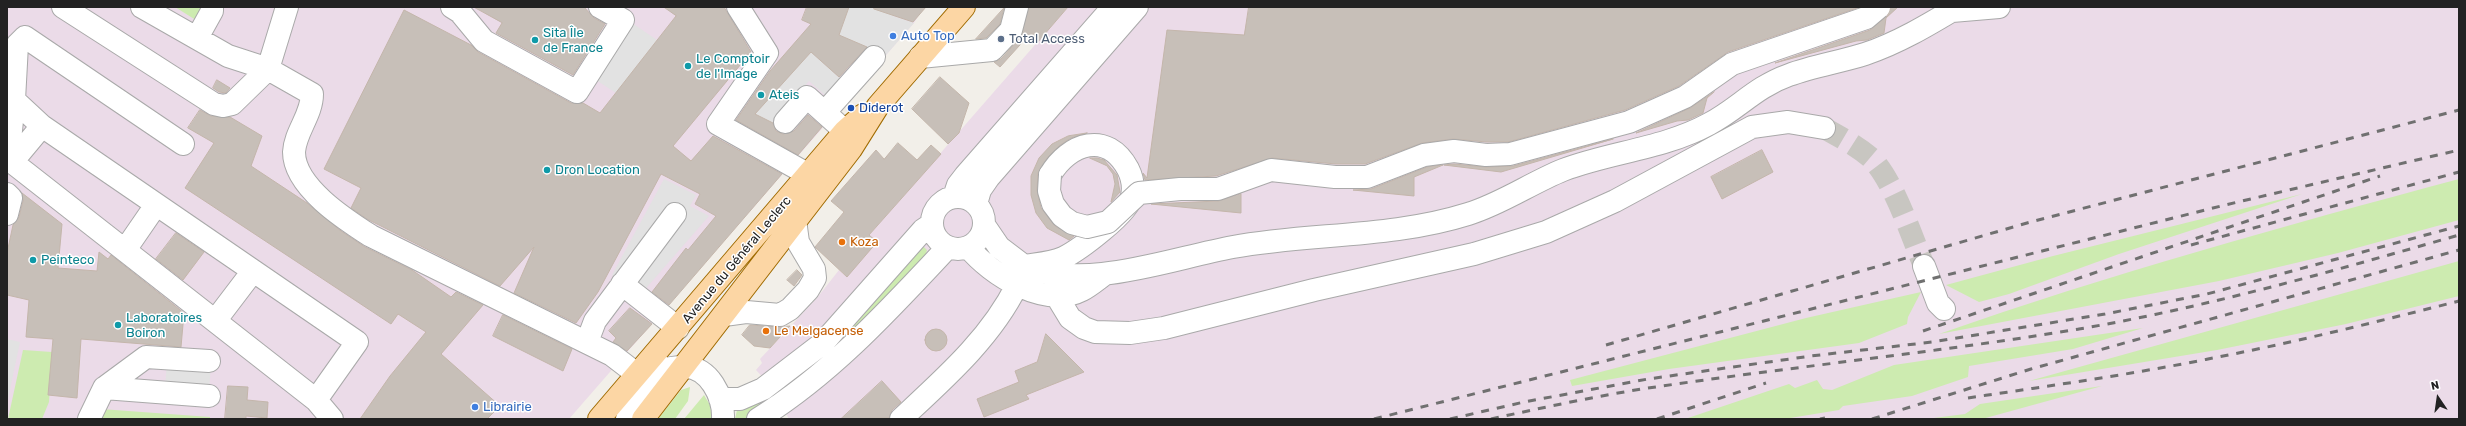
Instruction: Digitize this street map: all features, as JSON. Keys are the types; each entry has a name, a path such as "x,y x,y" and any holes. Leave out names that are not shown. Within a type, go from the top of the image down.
{"main road":[{"name":"Avenue du Général Leclerc","path":"643,419 851,149 878,106 964,7"},
{"name":"Avenue du Général Leclerc","path":"600,419 845,131 855,121 878,106"}],"street":[{"path":"63,7 218,105 227,106 232,104 268,69 287,7"},
{"path":"197,38 212,11 212,7"},
{"path":"452,7 460,12 484,41 577,92 623,20 600,7"},
{"path":"738,7 767,53 718,124 809,175"},
{"path":"920,57 992,50 1012,30 1017,7"},
{"path":"954,198 958,185 965,176 1113,7"},
{"path":"976,204 980,190 989,177 1137,7"},
{"path":"901,419 950,374 1005,309 1021,276 1061,259 1082,246 1109,223 1132,197 1133,185 1130,172 1123,160 1115,152 1102,146 1090,144 1079,147 1058,162 1050,175 1049,191 1053,204 1062,216 1072,223 1087,227 1100,225 1117,215 1139,194 1180,189 1218,189 1270,170 1335,178 1367,177 1424,155 1454,151 1486,155 1510,154 1629,122 1685,97 1732,64 1866,18 1879,7"},
{"path":"758,419 835,362 958,247 981,237 984,225 982,213 976,204 966,198 954,198 940,205 933,216 932,224 938,239 958,247 998,274 1021,276 1041,273 1059,275 1105,274 1235,247 1398,229 1469,214 1562,170 1646,148 1683,136 1710,124 1750,94 1767,84 1788,75 1865,54 1889,45 1955,9 1999,7"},
{"path":"146,8 228,56 268,69 312,94 312,105 302,125 294,152 298,168 314,191 339,215 371,236 612,355 638,375 685,366 697,369 708,378 715,387 722,409 762,389 823,343 923,230 932,224"},
{"path":"182,144 25,38 16,45 14,100 9,151 12,162 316,400 332,419"},
{"path":"826,112 874,57"},
{"path":"785,122 807,97 826,112 845,131"},
{"path":"14,100 42,126 357,342 316,400"},
{"path":"1056,295 1070,318 1084,328 1095,332 1130,333 1164,328 1314,290 1474,254 1546,232 1615,201 1752,127 1788,122 1824,128"},
{"path":"12,162 42,126"},
{"path":"7,194 11,198 7,214"},
{"path":"125,250 156,205"},
{"path":"587,342 595,321 675,214"},
{"path":"724,315 746,312 780,315 790,309 808,290 814,278 814,269 798,242 795,220"},
{"path":"984,225 1021,276 1041,294 1056,295 1081,290 1105,274"},
{"path":"1924,266 1938,303 1944,309"},
{"path":"215,321 253,271"},
{"path":"622,284 678,328"},
{"path":"627,419 632,404 662,370 662,346"},
{"path":"88,419 104,388 146,357 209,361"},
{"path":"104,388 209,396"}],"shaded area":[{"path":"7,7 924,7 914,23 569,419 7,419"},
{"path":"849,7 895,7 893,16 914,23 886,55 868,49 869,48 839,35"},
{"path":"1068,7 2459,7 2459,419 789,419 769,384 756,370 762,363 760,359 817,298 839,270 847,277 869,235"},
{"path":"632,23 657,40 616,93 596,80"},
{"path":"811,52 841,79 827,97 809,81 772,123 755,114"},
{"path":"664,179 696,195 690,206 709,216 641,294 612,275"},
{"path":"7,339 20,342 7,404"},
{"path":"167,362 211,365 209,391 165,388"}],"green space":[{"path":"175,7 203,7 199,22"},
{"path":"2459,179 2459,220 2338,253 2219,281 1939,334 2133,271 2263,233"},
{"path":"2302,194 2119,254 2009,294 1979,302 1946,285 2053,256"},
{"path":"922,245 927,250 923,264 778,400 774,394 837,343"},
{"path":"2459,261 2459,296 2346,324 2217,350 2029,381"},
{"path":"1921,292 1908,317 1907,324 1859,343 1669,369 1572,386 1570,380 1806,318"},
{"path":"2143,328 2073,349 1969,366 1968,377 1912,396 1843,406 1839,410 1784,419 1685,419 1789,384 1795,388 1817,380 1823,389 1832,390 1894,365"},
{"path":"23,350 52,352 49,402 42,419 8,419"},
{"path":"2102,386 1982,419 1926,419 1965,414 1980,404"},
{"path":"690,387 688,401 675,419 658,419 681,390"},
{"path":"704,395 710,405 712,419 684,419"},
{"path":"765,400 769,405 749,419 735,419 737,410"},
{"path":"101,409 210,417 210,419 96,419"}],"building":[{"name":"Sita Île de France","path":"474,7 584,7 594,18 605,24 573,75 496,33 502,23"},
{"name":"Dron Location","path":"664,7 724,7 751,52 673,146 691,161 713,136 782,174 669,305 652,292 686,248 688,250 716,216 695,204 700,194 661,174 598,292 576,323 514,293 534,247 500,286 367,219 351,208 361,188 324,169 404,10 471,45 478,52 571,103 583,103 600,113 676,16"},
{"name":"Ateis","path":"807,7 849,7 839,35 867,47 839,77 811,52 755,114 773,123 776,131 783,134 794,131 808,115 822,127 798,155 736,120 770,71 811,24 802,20"},
{"path":"875,7 926,7 913,22 874,9"},
{"path":"1029,7 1068,7 1037,43 1029,35 1000,67 994,62 1001,59 1020,38"},
{"path":"1249,7 1860,7 1728,52 1679,86 1625,110 1508,142 1453,139 1422,143 1365,164 1336,164 1272,158 1216,176 1145,180 1143,173 1147,178 1167,30 1244,35"},
{"path":"1891,7 1898,7 1886,18 1884,33 1867,40 1856,41 1775,63 1870,30 1887,16"},
{"path":"1004,8 1000,24 986,38 976,39"},
{"path":"940,77 969,103 959,133 948,144 912,109"},
{"path":"217,80 230,88 226,93 219,92 213,88"},
{"path":"1714,92 1707,98 1703,113 1688,120 1677,121 1636,133 1690,108"},
{"path":"200,110 211,116 230,117 262,136 251,166 307,203 341,231 365,247 412,270 451,297 456,292 483,305 441,354 500,406 487,419 360,419 390,376 426,332 398,314 391,324 185,188 214,143 188,128"},
{"path":"1087,133 1071,138 1059,146 1048,157 1038,173 1037,190 1041,208 1055,226 1074,236 1069,240 1047,228 1036,213 1031,195 1031,176 1039,158 1052,144 1068,136"},
{"path":"1613,139 1501,172 1444,165 1454,164 1486,167 1513,166"},
{"path":"898,143 917,160 931,145 941,154 869,235 877,242 847,277 815,247 844,212 831,201 876,150 884,159"},
{"path":"1762,150 1773,172 1722,199 1711,177"},
{"path":"1090,158 1104,160 1117,175 1120,192 1111,202 1115,184 1113,174 1107,166"},
{"path":"1443,165 1414,177 1414,196 1353,190 1371,189 1427,167"},
{"path":"22,193 62,224 58,268 97,271 99,252 108,259 111,255 184,313 181,347 81,339 77,398 48,395 53,339 26,337 29,300 7,295 7,253 13,225 19,217 23,201"},
{"path":"1241,194 1241,213 1151,204 1218,201"},
{"path":"176,233 204,252 183,280 156,259"},
{"path":"797,270 802,275 794,286 787,280"},
{"path":"630,308 652,324 627,351 613,342 616,338 609,331"},
{"path":"503,315 572,349 563,371 493,336"},
{"name":"Le Melgacense","path":"750,325 779,327 790,326 770,348 754,346 742,335"},
{"path":"936,329 944,332 947,340 944,348 936,351 928,348 925,340 928,332"},
{"path":"1046,334 1084,372 1026,395 1029,399 984,417 977,399 1019,382 1015,371 1037,362"},
{"path":"882,381 901,402 892,410 889,418 841,419"},
{"path":"228,386 248,387 247,400 268,402 267,418 246,416 246,419 225,419"}],"tunnel":[{"path":"1824,128 1860,150 1871,158 1879,167 1901,209 1924,266"}],"railway":[{"path":"1606,345 2027,223 2459,110"},
{"path":"1374,419 2225,205 2459,150"},
{"path":"2191,245 2459,172"},
{"path":"1923,331 2380,176"},
{"path":"1450,419 1524,402 1648,379 1811,356 1932,342 2105,314 2207,294 2459,226"},
{"path":"1491,419 1585,399 1642,389 2025,338 2127,320 2270,287 2459,235"},
{"path":"1872,419 2031,369 2459,250"},
{"path":"1968,398 2118,375 2239,353 2459,301"},
{"path":"1657,419 1766,383"},
{"path":"1820,419 1825,418"}],"place":[{"name":"Auto Top","path":"893,36"},
{"name":"Total Access","path":"1001,39"},
{"name":"Sita Île de France","path":"535,40"},
{"name":"Le Comptoir de l'Image","path":"688,66"},
{"name":"Ateis","path":"761,95"},
{"name":"Diderot","path":"851,108"},
{"name":"Dron Location","path":"547,170"},
{"name":"Koza","path":"842,242"},
{"name":"Peinteco","path":"33,260"},
{"name":"Laboratoires Boiron","path":"118,325"},
{"name":"Le Melgacense","path":"766,331"},
{"name":"Librairie","path":"475,407"}]}
